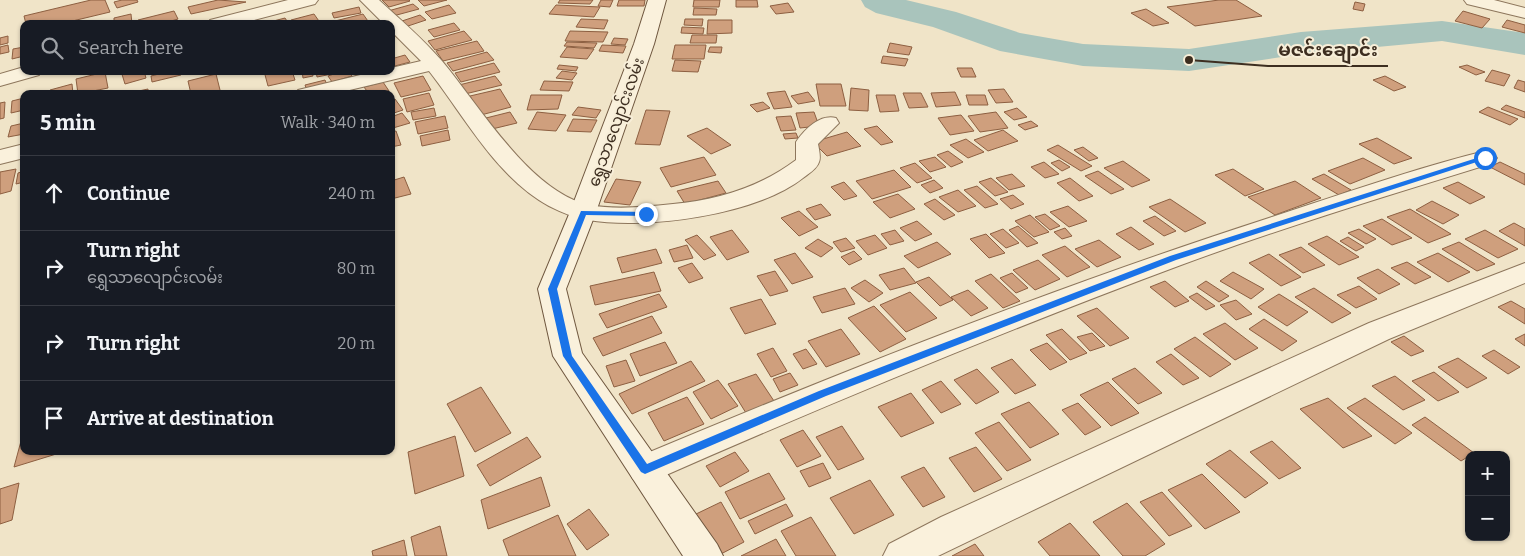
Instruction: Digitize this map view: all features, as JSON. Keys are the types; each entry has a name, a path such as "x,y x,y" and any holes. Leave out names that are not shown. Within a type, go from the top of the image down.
{"street":[{"path":"232,20 309,0"},
{"path":"369,0 391,20"},
{"name":"ရွှေသာလျောင်းလမ်း","path":"658,0 583,212 552,289 568,356 704,556"},
{"path":"1472,0 1525,13"},
{"path":"395,24 434,64 525,179 552,199 583,212 646,214 685,211 732,200 778,184 808,162 807,142 828,123"},
{"path":"395,73 434,64"},
{"path":"0,80 20,74"},
{"path":"322,90 387,75"},
{"path":"0,157 20,152"},
{"path":"645,469 822,394 1154,265 1382,189 1485,158"},
{"path":"902,556 954,529 1380,331 1525,272"}],"building":[{"path":"91,0 105,0 110,12 77,20 25,20 24,16"},
{"path":"137,0 138,2 117,8 114,2"},
{"path":"218,0 246,2 191,14 188,7"},
{"path":"382,0 409,0 410,1 389,7"},
{"path":"418,0 447,0 424,6"},
{"path":"560,0 593,0 590,4 558,3"},
{"path":"601,0 613,0 610,7 598,6"},
{"path":"619,0 645,0 644,6 617,6"},
{"path":"694,0 720,0 719,7 693,7"},
{"path":"736,0 757,0 758,7 736,7"},
{"path":"1219,0 1236,0 1262,16 1195,26 1167,7"},
{"path":"1355,2 1365,4 1363,11 1353,9"},
{"path":"788,3 794,12 776,14 770,6"},
{"path":"413,4 419,9 393,16 388,11"},
{"path":"449,5 456,13 432,19 425,12"},
{"path":"556,5 600,7 594,17 549,14"},
{"path":"359,7 361,13 334,18 332,13"},
{"path":"694,8 717,9 716,15 693,15"},
{"path":"1146,9 1169,23 1153,26 1131,13"},
{"path":"174,11 178,19 175,20 138,20"},
{"path":"1463,11 1490,19 1482,28 1455,21"},
{"path":"131,14 132,20 114,20 114,18"},
{"path":"314,14 318,20 291,20"},
{"path":"363,14 367,20 339,20"},
{"path":"420,15 426,20 405,27 399,22"},
{"path":"581,19 608,20 604,29 576,27"},
{"path":"685,19 703,19 702,26 684,25"},
{"path":"708,20 732,20 732,33 707,34"},
{"path":"1507,20 1525,25 1525,33 1502,27"},
{"path":"454,23 460,30 434,37 428,30"},
{"path":"682,27 704,28 703,34 681,33"},
{"path":"464,31 472,40 435,50 428,41"},
{"path":"570,31 608,32 603,42 565,41"},
{"path":"692,35 717,35 716,43 690,43"},
{"path":"8,36 8,43 0,45 0,38"},
{"path":"614,38 628,39 625,45 611,44"},
{"path":"477,41 484,51 443,61 436,51"},
{"path":"567,42 597,43 594,48 564,46"},
{"path":"890,43 912,47 909,55 887,52"},
{"path":"8,45 9,52 0,54 0,47"},
{"path":"602,45 626,46 623,53 599,51"},
{"path":"675,45 706,45 704,59 672,59"},
{"path":"567,47 594,49 587,59 560,57"},
{"path":"710,47 722,47 721,53 708,52"},
{"path":"20,48 20,57 12,59 13,49"},
{"path":"487,52 494,60 453,71 447,63"},
{"path":"405,55 410,62 395,66 395,58"},
{"path":"883,56 908,59 905,66 881,63"},
{"path":"675,60 701,61 698,72 672,71"},
{"path":"494,63 500,72 461,82 455,73"},
{"path":"559,65 578,67 576,71 557,69"},
{"path":"1467,65 1485,72 1476,75 1459,67"},
{"path":"957,68 972,68 976,77 961,77"},
{"path":"1492,70 1510,75 1504,86 1485,81"},
{"path":"562,71 577,73 572,80 556,78"},
{"path":"93,75 106,75 108,88 77,90 76,79"},
{"path":"122,75 145,75 146,78 125,84"},
{"path":"155,75 181,75 152,82 151,76"},
{"path":"216,75 220,90 190,90 188,81"},
{"path":"265,75 293,75 295,80 268,86"},
{"path":"303,75 313,75 313,76 303,78"},
{"path":"351,75 352,76 332,82 328,76"},
{"path":"355,75 370,75 357,79"},
{"path":"423,76 431,90 401,97 394,83"},
{"path":"495,76 502,85 465,94 459,85"},
{"path":"1385,76 1406,87 1394,91 1373,80"},
{"path":"325,80 328,87 318,90 307,90 305,85"},
{"path":"1518,80 1525,82 1525,92 1514,88"},
{"path":"544,81 573,82 569,91 540,90"},
{"path":"383,82 388,90 366,90 364,87"},
{"path":"72,84 73,90 50,90"},
{"path":"816,84 841,84 846,106 820,106"},
{"path":"851,88 869,90 868,111 849,110"},
{"path":"500,89 511,107 481,115 470,96"},
{"path":"1004,89 1013,102 996,103 988,90"},
{"path":"785,91 792,107 774,109 767,93"},
{"path":"808,92 815,101 798,104 791,96"},
{"path":"955,92 961,105 936,107 931,93"},
{"path":"429,93 434,105 407,112 403,99"},
{"path":"903,93 921,93 928,107 909,108"},
{"path":"531,95 562,95 558,109 527,110"},
{"path":"876,95 895,95 899,111 880,112"},
{"path":"966,95 985,95 988,105 969,105"},
{"path":"20,99 20,111 11,113 12,101"},
{"path":"395,99 403,110 395,113"},
{"path":"5,102 4,118 0,119 0,103"},
{"path":"763,102 770,108 757,112 750,105"},
{"path":"1506,105 1525,112 1525,118 1501,109"},
{"path":"578,107 601,110 596,118 572,115"},
{"path":"1488,107 1518,119 1510,125 1479,112"},
{"path":"434,108 436,116 413,120 411,112"},
{"path":"1017,108 1027,117 1014,120 1004,112"},
{"path":"646,110 670,111 660,145 635,144"},
{"path":"510,112 517,123 488,130 482,119"},
{"path":"537,112 566,115 556,131 528,129"},
{"path":"814,112 819,126 800,128 796,113"},
{"path":"996,112 1008,128 980,132 968,116"},
{"path":"402,113 410,123 395,127 395,116"},
{"path":"961,115 974,131 950,135 938,118"},
{"path":"445,116 448,128 418,134 415,122"},
{"path":"791,116 796,130 781,131 776,117"},
{"path":"573,119 597,120 591,132 567,131"},
{"path":"1031,121 1038,126 1025,130 1018,125"},
{"path":"20,124 20,135 8,137 11,126"},
{"path":"877,126 893,142 881,145 864,129"},
{"path":"707,128 731,145 711,154 687,136"},
{"path":"448,130 450,140 422,146 420,136"},
{"path":"1003,130 1018,141 988,151 974,140"},
{"path":"396,131 401,145 395,146"},
{"path":"847,132 861,146 827,156 813,142"},
{"path":"796,133 798,138 785,139 783,134"},
{"path":"1377,138 1412,158 1394,164 1359,144"},
{"path":"966,139 984,152 968,158 950,145"},
{"path":"1058,145 1092,166 1081,171 1047,150"},
{"path":"1083,147 1098,158 1089,161 1074,150"},
{"path":"948,151 963,162 951,167 937,155"},
{"path":"704,157 716,175 671,187 660,168"},
{"path":"935,157 946,167 930,172 919,161"},
{"path":"1363,158 1385,170 1350,184 1328,171"},
{"path":"1059,160 1070,167 1062,171 1051,163"},
{"path":"1123,161 1150,180 1132,187 1104,168"},
{"path":"1044,162 1059,174 1045,178 1031,167"},
{"path":"1500,162 1525,174 1525,185 1490,167"},
{"path":"915,163 932,178 917,183 900,168"},
{"path":"16,169 11,191 0,194 0,172"},
{"path":"1233,169 1264,189 1245,196 1215,175"},
{"path":"894,170 911,187 872,199 856,181"},
{"path":"1098,171 1124,189 1111,194 1085,176"},
{"path":"20,172 20,183 16,184 18,173"},
{"path":"1012,174 1025,186 1009,190 996,178"},
{"path":"1324,174 1351,190 1339,195 1312,179"},
{"path":"404,177 411,194 395,198 395,180"},
{"path":"991,178 1008,192 995,196 979,182"},
{"path":"1070,178 1093,196 1079,201 1057,183"},
{"path":"616,179 641,182 630,205 604,202"},
{"path":"934,180 943,188 930,193 921,185"},
{"path":"718,181 726,193 685,204 677,191"},
{"path":"1295,181 1321,198 1275,215 1248,197"},
{"path":"844,182 857,196 844,200 831,187"},
{"path":"1458,182 1485,197 1470,204 1443,188"},
{"path":"977,186 998,204 985,208 964,190"},
{"path":"958,190 976,206 958,212 939,197"},
{"path":"898,194 915,209 890,218 873,202"},
{"path":"1013,195 1024,204 1011,209 1000,199"},
{"path":"935,199 955,215 944,220 924,204"},
{"path":"1170,199 1206,223 1185,232 1149,207"},
{"path":"1432,201 1459,215 1443,224 1416,210"},
{"path":"821,204 831,215 815,220 806,209"},
{"path":"1068,206 1087,221 1069,227 1050,212"},
{"path":"1410,209 1451,234 1428,243 1387,217"},
{"path":"799,211 818,227 799,236 781,218"},
{"path":"1045,214 1060,226 1050,230 1035,217"},
{"path":"1030,215 1049,232 1034,237 1015,221"},
{"path":"1155,216 1176,231 1164,236 1143,221"},
{"path":"1382,219 1412,238 1392,245 1363,226"},
{"path":"917,221 932,234 915,241 900,228"},
{"path":"1514,223 1525,229 1525,246 1499,231"},
{"path":"1018,226 1038,243 1027,247 1009,230"},
{"path":"1131,227 1154,244 1139,250 1116,234"},
{"path":"1065,228 1072,236 1062,239 1054,232"},
{"path":"1003,229 1019,243 1006,248 990,234"},
{"path":"1359,229 1376,239 1366,244 1348,233"},
{"path":"732,230 749,252 727,260 710,237"},
{"path":"895,230 904,241 890,245 881,234"},
{"path":"1485,230 1518,249 1498,258 1465,239"},
{"path":"986,234 1005,253 989,258 970,239"},
{"path":"697,235 716,255 704,260 685,240"},
{"path":"875,235 887,248 868,255 856,241"},
{"path":"1327,236 1359,257 1339,265 1308,244"},
{"path":"1348,237 1364,247 1356,251 1340,241"},
{"path":"846,238 855,248 841,252 833,242"},
{"path":"818,239 833,248 821,257 805,248"},
{"path":"1099,240 1121,257 1097,267 1075,249"},
{"path":"937,242 951,254 918,268 904,256"},
{"path":"1459,242 1495,264 1477,271 1442,249"},
{"path":"687,245 693,258 674,262 669,250"},
{"path":"1065,246 1090,267 1067,277 1042,255"},
{"path":"1301,247 1325,265 1303,273 1279,255"},
{"path":"656,249 662,263 622,273 617,258"},
{"path":"854,251 862,259 849,265 841,257"},
{"path":"795,253 813,277 792,284 774,260"},
{"path":"1438,253 1470,272 1448,282 1417,262"},
{"path":"1269,254 1301,277 1281,286 1249,263"},
{"path":"1038,260 1060,279 1035,290 1013,270"},
{"path":"1407,262 1431,277 1415,284 1391,268"},
{"path":"692,263 703,278 689,283 678,268"},
{"path":"904,268 916,283 890,290 879,275"},
{"path":"1378,269 1400,284 1379,294 1357,278"},
{"path":"775,271 788,291 770,296 757,276"},
{"path":"654,272 661,291 595,305 590,286"},
{"path":"1233,272 1264,289 1251,299 1220,281"},
{"path":"1012,273 1028,288 1016,293 1000,278"},
{"path":"991,274 1020,301 1003,308 975,281"},
{"path":"929,277 953,300 940,306 916,282"},
{"path":"865,280 883,293 869,302 851,288"},
{"path":"1165,281 1189,301 1175,307 1150,287"},
{"path":"1206,281 1229,296 1219,302 1197,287"},
{"path":"1359,286 1377,299 1356,308 1337,295"},
{"path":"845,288 855,304 822,313 813,297"},
{"path":"1314,288 1351,313 1332,323 1295,297"},
{"path":"968,290 988,308 971,316 951,297"},
{"path":"910,292 937,318 906,332 880,305"},
{"path":"1197,293 1215,306 1206,310 1189,297"},
{"path":"659,294 667,307 607,328 599,314"},
{"path":"1279,294 1308,312 1287,326 1258,307"},
{"path":"761,299 776,324 745,334 730,308"},
{"path":"1236,300 1252,314 1236,320 1220,305"},
{"path":"1511,301 1525,309 1525,324 1498,307"},
{"path":"874,306 906,339 880,352 848,318"},
{"path":"1097,308 1129,338 1110,346 1077,316"},
{"path":"652,316 662,333 603,356 593,338"},
{"path":"1264,319 1297,341 1282,351 1249,329"},
{"path":"1225,323 1258,348 1235,360 1203,334"},
{"path":"841,329 860,354 826,367 808,341"},
{"path":"1062,329 1087,353 1070,360 1046,335"},
{"path":"1092,333 1105,346 1090,351 1077,337"},
{"path":"1525,334 1525,346 1515,339"},
{"path":"1404,336 1424,351 1411,356 1391,342"},
{"path":"1195,337 1231,364 1210,377 1174,349"},
{"path":"665,342 677,363 640,376 630,354"},
{"path":"1047,343 1067,362 1050,370 1030,350"},
{"path":"773,348 787,371 771,377 757,354"},
{"path":"806,349 817,364 803,369 793,354"},
{"path":"1494,350 1520,367 1508,374 1482,356"},
{"path":"1171,354 1199,378 1183,385 1156,362"},
{"path":"1458,358 1487,378 1467,388 1438,367"},
{"path":"1012,359 1036,385 1015,394 991,368"},
{"path":"626,360 635,381 614,387 606,366"},
{"path":"691,361 705,381 632,414 619,394"},
{"path":"1135,368 1162,393 1138,404 1112,379"},
{"path":"977,369 999,392 976,404 954,380"},
{"path":"1434,372 1459,392 1438,401 1412,381"},
{"path":"790,373 798,385 780,392 773,379"},
{"path":"756,374 774,401 746,413 728,384"},
{"path":"1395,376 1425,400 1403,410 1372,386"},
{"path":"718,380 738,406 711,419 693,392"},
{"path":"941,381 961,404 941,413 922,390"},
{"path":"1108,382 1139,413 1111,426 1080,395"},
{"path":"481,387 511,433 475,452 447,404"},
{"path":"911,393 934,423 901,437 878,407"},
{"path":"687,397 704,424 664,441 648,413"},
{"path":"1328,398 1372,436 1343,448 1300,409"},
{"path":"1365,398 1412,433 1395,444 1347,408"},
{"path":"1029,402 1059,434 1030,448 1001,414"},
{"path":"1078,403 1101,427 1085,435 1062,410"},
{"path":"1425,417 1471,451 1465,451 1465,459 1461,461 1412,425"},
{"path":"999,422 1031,460 1007,471 975,433"},
{"path":"842,426 864,459 838,470 816,437"},
{"path":"803,430 821,456 797,467 780,440"},
{"path":"455,436 464,476 415,494 408,452"},
{"path":"527,437 541,457 490,486 477,465"},
{"path":"1272,441 1301,468 1279,479 1250,452"},
{"path":"20,445 20,455 53,455 14,467"},
{"path":"976,447 1002,479 974,492 949,458"},
{"path":"1230,450 1268,483 1245,498 1206,464"},
{"path":"735,452 749,471 720,487 706,466"},
{"path":"823,463 831,478 809,487 800,471"},
{"path":"924,467 945,497 923,507 901,477"},
{"path":"769,473 785,499 740,519 725,492"},
{"path":"1202,474 1240,512 1205,529 1168,490"},
{"path":"541,477 550,506 488,529 481,500"},
{"path":"870,480 894,515 854,534 830,498"},
{"path":"19,483 12,520 0,524 0,489"},
{"path":"1162,492 1192,526 1169,536 1140,502"},
{"path":"721,502 744,542 717,556 694,515"},
{"path":"1127,503 1165,544 1145,556 1123,556 1093,522"},
{"path":"786,504 793,516 755,534 748,521"},
{"path":"589,509 609,535 587,550 567,524"},
{"path":"558,515 576,556 509,556 503,540"},
{"path":"811,517 836,556 796,556 781,531"},
{"path":"1070,523 1100,556 1050,556 1038,542"},
{"path":"440,526 447,556 415,556 411,537"},
{"path":"776,539 786,556 741,556"},
{"path":"404,540 407,556 373,556 372,551"},
{"path":"975,544 984,556 952,556"}],"waterway":[{"path":"877,0 888,6 944,19 1013,43 1083,55 1189,60 1301,43 1442,31 1525,44"}],"place":[{"name":"မဇင်းချောင်း","path":"1189,60"}],"route":[{"path":"646,214 583,212 552,289 568,356 645,469 822,394 1070,296 1173,258 1382,189 1485,158"}]}
